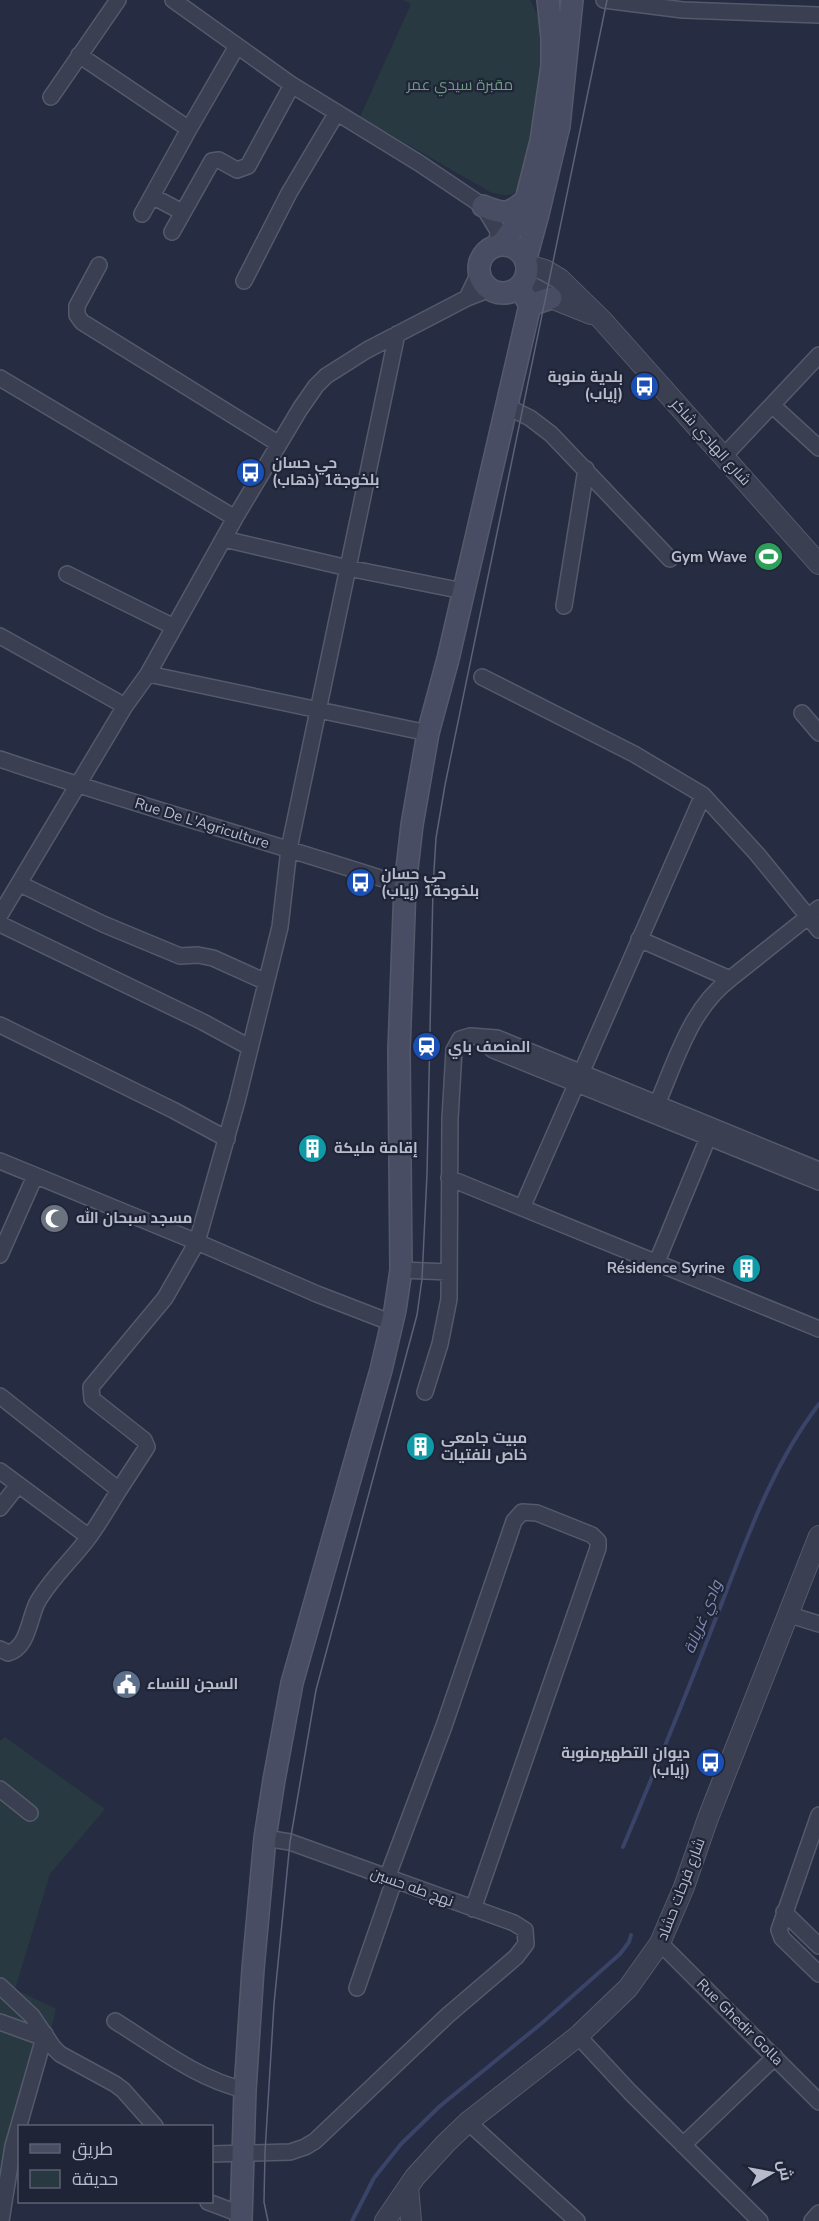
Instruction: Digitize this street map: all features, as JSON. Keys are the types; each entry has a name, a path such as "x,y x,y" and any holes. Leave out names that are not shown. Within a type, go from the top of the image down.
{"main road":[{"path":"523,337 519,316 513,303 489,285 479,266 485,253 499,245 522,216 527,199 541,141 552,66 548,0"},
{"path":"240,2218 253,1968 265,1838 292,1683 381,1370 401,1270 399,1051 405,886 412,825 428,733 448,659 523,337 525,280 559,126 572,0"},
{"path":"483,206 505,213 513,211 527,199"},
{"path":"499,245 513,247 525,280 551,298"},
{"path":"489,285 508,293 525,280"}],"street":[{"path":"51,97 118,0"},
{"path":"172,0 291,85 419,163 483,206 498,231 499,245"},
{"path":"604,0 684,10 819,15"},
{"path":"142,214 237,46"},
{"path":"79,56 189,129"},
{"path":"172,232 212,161 219,160 237,170 248,166 291,85"},
{"path":"243,281 289,193 336,114"},
{"path":"152,196 182,212"},
{"path":"99,265 77,306 77,315 82,322 279,444"},
{"name":"شارع الهادي شاكر","path":"525,280 545,270 560,279 602,320 819,564"},
{"path":"0,915 125,706 148,674 235,518 308,397 326,376 367,350 489,285"},
{"name":"شارع الهادي شاكر","path":"551,298 602,320"},
{"path":"0,1649 8,1653 14,1652 24,1639 40,1597 89,1537 147,1447 144,1440 92,1399 91,1387 165,1298 197,1242 280,927 289,849 397,334"},
{"path":"724,456 819,355"},
{"path":"0,378 235,518"},
{"path":"772,405 819,448"},
{"path":"506,406 530,418 551,434 670,559"},
{"path":"564,606 586,469"},
{"path":"224,540 463,591"},
{"path":"67,574 174,627"},
{"path":"0,636 125,706"},
{"path":"148,674 428,733"},
{"path":"482,676 634,754 703,795 813,912 819,930"},
{"path":"802,713 819,733"},
{"name":"Rue De L'Agriculture","path":"0,759 405,886"},
{"path":"522,1208 703,795"},
{"path":"20,884 103,924 180,956 198,955 213,958 266,982"},
{"path":"655,1109 697,1015 716,989 813,912"},
{"path":"0,924 203,1022 249,1047"},
{"path":"639,939 730,979"},
{"path":"0,1025 173,1110 226,1139"},
{"path":"425,1392 446,1322 449,1299 449,1178 454,1050 457,1041 465,1036 478,1037 493,1050 578,1078 655,1109 819,1182"},
{"path":"710,1132 819,1170"},
{"path":"656,1264 710,1132"},
{"path":"0,1161 317,1294 392,1323"},
{"path":"0,1255 35,1176"},
{"path":"449,1178 819,1329"},
{"path":"401,1270 449,1272"},
{"path":"0,1396 119,1490"},
{"path":"0,1471 89,1537"},
{"path":"0,1508 18,1485"},
{"path":"357,1988 390,1879 514,1521 522,1512 537,1513 592,1535 598,1541 598,1548 473,1909"},
{"name":"شارع فرحات حشاد","path":"385,2221 428,2162 468,2122 578,2036 628,1988 660,1943 684,1887 708,1818 819,1536"},
{"path":"787,1614 819,1624"},
{"path":"0,1789 30,1813"},
{"path":"819,1815 778,1930 782,1938 819,1974"},
{"name":"نهج طه حسين","path":"242,2152 290,2152 305,2147 329,2131 448,2015 516,1957 526,1944 527,1937 525,1930 514,1923 290,1842 265,1838"},
{"path":"784,1912 819,1946"},
{"name":"Rue Ghedir Golla","path":"660,1943 819,2102"},
{"path":"0,1986 32,2016 60,2054 106,2077 123,2090 153,2125"},
{"path":"115,2020 202,2076 223,2085 245,2090"},
{"path":"0,2022 45,2036"},
{"path":"1,2221 11,2146 45,2036"},
{"path":"578,2036 630,2092 760,2221"},
{"path":"683,2145 775,2057"},
{"path":"468,2122 577,2221"},
{"path":"213,2154 242,2152"},
{"path":"408,2187 411,2221"},
{"path":"210,2203 240,2218"},
{"path":"812,2221 819,2213"}],"green space":[{"name":"مقبرة سيدي عمر","path":"403,0 530,0 542,24 545,40 522,186 515,193 504,195 490,192 360,117 411,4"},
{"path":"5,1737 105,1809 50,1874 15,1989 56,2009 28,2125 18,2125 18,2176 9,2221 0,2221 0,1741"}],"waterway":[{"name":"وادي غريانة","path":"623,1847 760,1507 786,1454 819,1404"},
{"path":"352,2221 374,2178 401,2144 440,2106 542,2023 620,1954 631,1935"}],"tram line":[{"path":"268,2221 264,2202 265,2152 274,2004 290,1842 316,1690 417,1315 422,1279 436,838 607,0"}],"place":[{"name":"بلدية منوبة (إياب)","path":"644,386"},
{"name":"حي حسان بلخوجة1 (ذهاب)","path":"251,472"},
{"name":"Gym Wave","path":"768,557"},
{"name":"حي حسان بلخوجة1 (إياب)","path":"360,883"},
{"name":"المنصف باي","path":"427,1047"},
{"name":"إقامة مليكة","path":"313,1148"},
{"name":"مسجد سبحان الله","path":"55,1218"},
{"name":"Résidence Syrine","path":"746,1268"},
{"name":"مبيت جامعي خاص للفتيات","path":"420,1447"},
{"name":"السجن للنساء","path":"126,1684"},
{"name":"ديوان التطهيرمنوبة (إياب)","path":"711,1762"}]}
